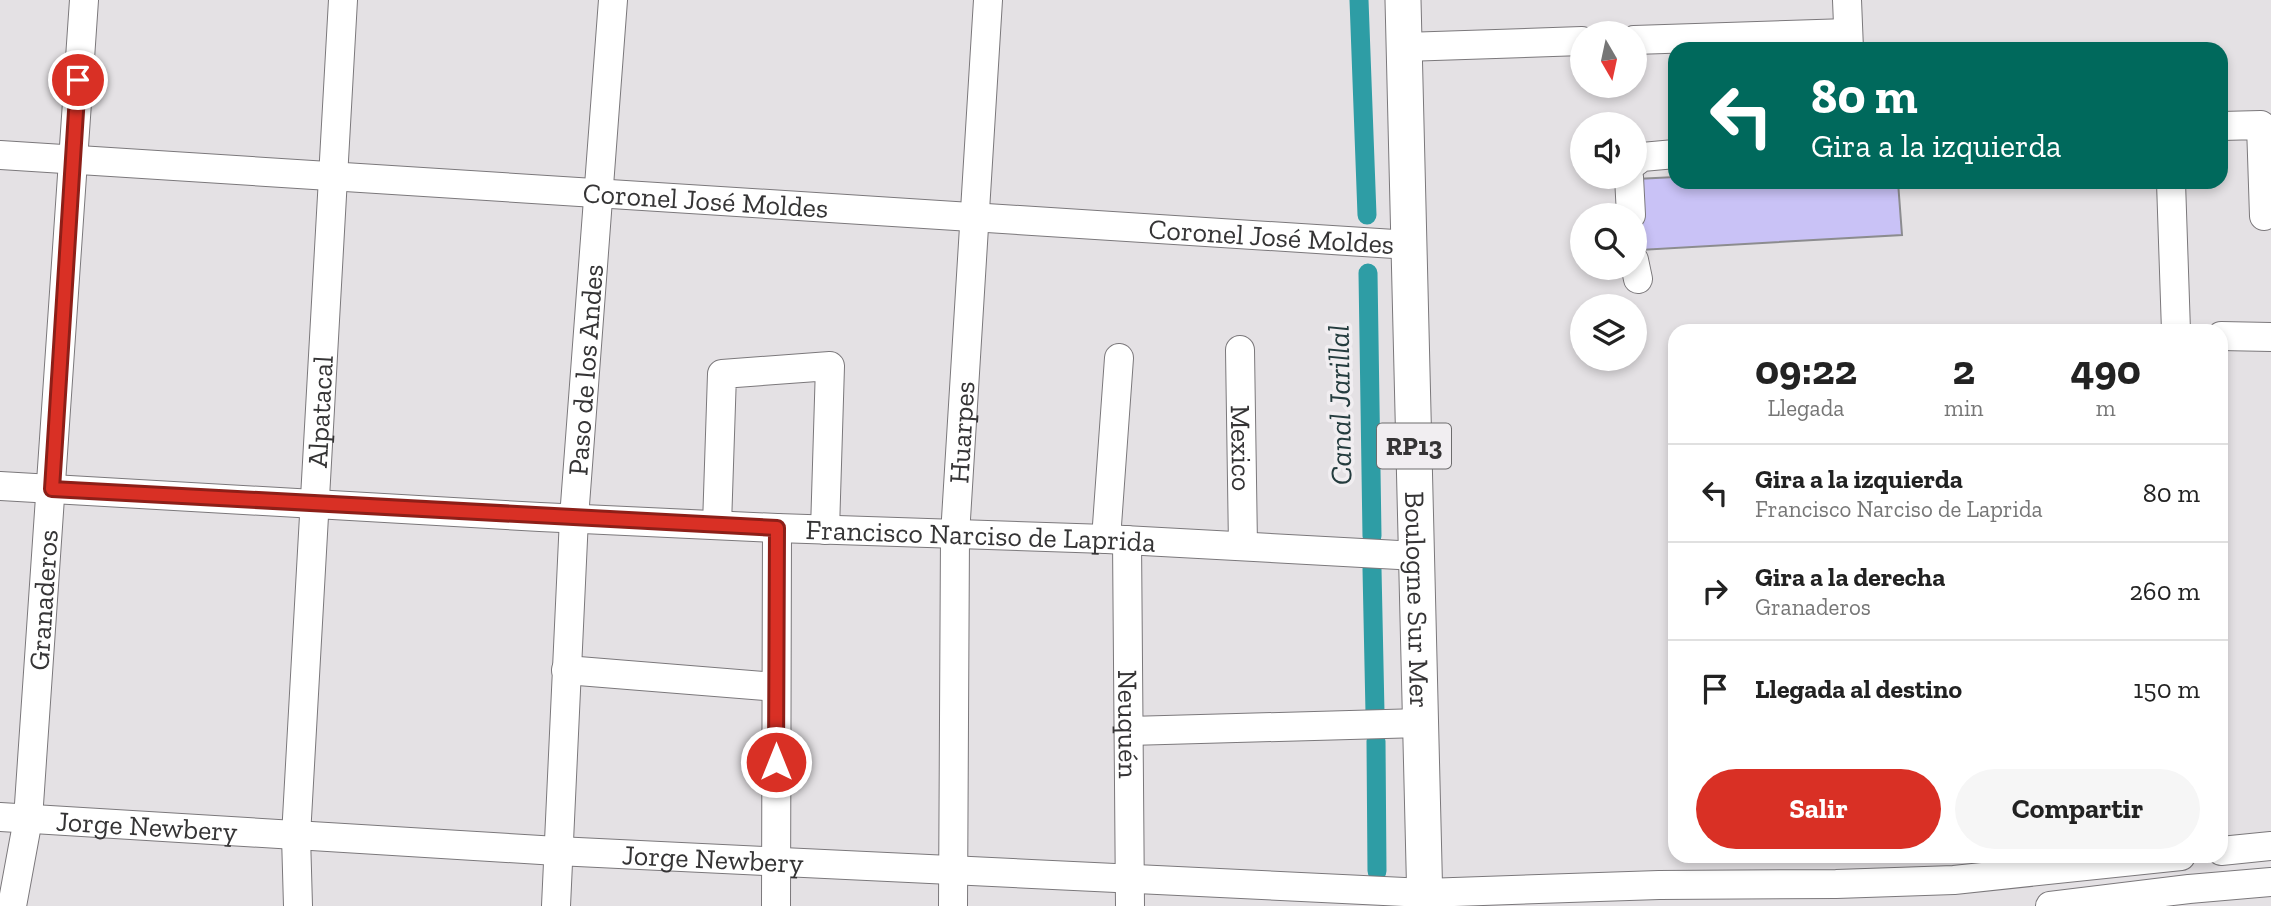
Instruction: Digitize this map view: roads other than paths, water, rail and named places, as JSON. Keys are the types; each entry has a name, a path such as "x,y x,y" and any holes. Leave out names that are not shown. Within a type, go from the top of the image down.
{"main road":[{"name":"Boulogne Sur Mer","path":"1403,0 1425,899"}],"street":[{"name":"Granaderos","path":"12,906 14,818 52,489 84,0"},
{"name":"Alpatacal","path":"298,906 296,836 342,0"},
{"name":"Paso de los Andes","path":"556,906 574,518 613,0"},
{"name":"Huarpes","path":"953,906 955,535 988,0"},
{"path":"1647,40 1848,41 1847,0"},
{"path":"1404,47 1570,41"},
{"path":"2228,126 2261,125 2264,216"},
{"name":"Coronel José Moldes","path":"0,155 1409,245"},
{"path":"1647,157 1668,155"},
{"path":"2171,189 2176,324"},
{"path":"2228,336 2271,337"},
{"name":"Mexico","path":"1240,350 1243,546"},
{"name":"Neuquén","path":"1119,358 1117,539 1129,731 1130,892"},
{"path":"717,525 722,374 830,366 825,530"},
{"name":"Francisco Narciso de Laprida","path":"0,486 574,518 825,530 1117,539 1417,556"},
{"path":"776,906 777,528"},
{"path":"566,670 776,687"},
{"path":"1129,731 1421,723"},
{"name":"Jorge Newbery","path":"14,818 557,851 953,870 1130,892 1425,899 1659,885 1954,880 2115,863"},
{"path":"2228,850 2271,846"},
{"path":"2050,906 2189,897 2271,882"}],"waterway":[{"name":"Canal Jarillal","path":"1359,0 1367,215"},
{"name":"Canal Jarillal","path":"1368,273 1372,536"},
{"name":"Canal Jarillal","path":"1372,569 1375,713"},
{"name":"Canal Jarillal","path":"1376,741 1377,871"}]}
